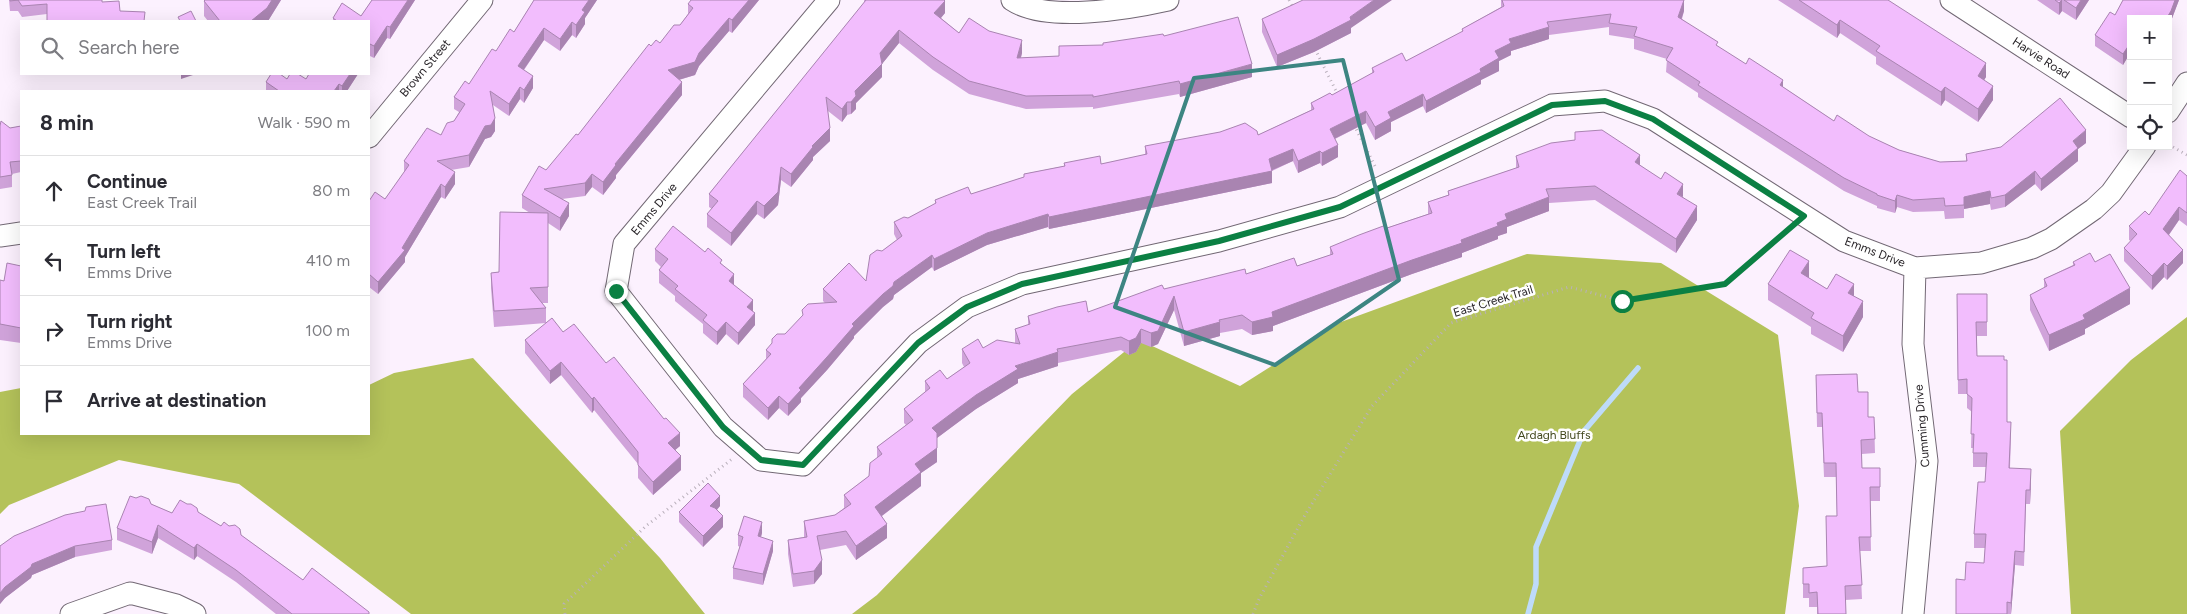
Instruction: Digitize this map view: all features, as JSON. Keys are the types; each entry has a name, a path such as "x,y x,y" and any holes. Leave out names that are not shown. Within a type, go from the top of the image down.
{"street":[{"name":"Brown Street","path":"370,136 482,0"},
{"name":"Emms Drive","path":"829,0 624,244 617,281 616,291 723,427 761,460 803,465 918,343 967,307 1022,284 1219,241 1340,207 1552,105 1605,101 1653,119 1844,241 1915,268 1981,263 2032,248 2051,239 2094,209 2111,193 2142,150"},
{"path":"1012,0 1019,5 1068,14 1168,0"},
{"name":"Harvie Road","path":"1951,0 2127,114"},
{"path":"2172,106 2187,83"},
{"path":"0,236 20,233"},
{"name":"Cumming Drive","path":"1913,614 1927,461 1913,344 1915,268"},
{"path":"71,614 130,593 176,605 195,614"}],"path":[{"path":"1289,0 1293,9"},
{"path":"1311,43 1343,104"},
{"path":"1352,121 1379,173"},
{"path":"2173,147 2187,155"},
{"name":"East Creek Trail","path":"1253,614 1259,599 1305,515 1372,406 1451,322 1569,287 1622,301 1725,284 1804,216"},
{"path":"566,614 564,604 646,526 746,448"}],"highlighted area":[{"path":"1343,60 1399,280 1275,365 1115,307 1194,78"}],"green space":[{"name":"Ardagh Bluffs","path":"1527,254 1661,263 1778,335 1799,506 1785,614 852,614 877,595 1072,394 1139,340 1240,386 1341,322"},
{"path":"2187,317 2187,614 2071,614 2060,431 2131,360"},
{"path":"473,358 660,558 705,614 411,614 239,484 119,460 9,505 0,514 0,392 20,388 20,435 370,435 370,385 394,373"}],"building":[{"path":"18,0 102,0 102,2 119,1 120,11 145,12 144,20 47,20 47,4 22,6"},
{"path":"272,0 267,8 252,20 219,20 204,1"},
{"path":"372,0 408,0 390,27 387,26 374,46 370,44 370,20 336,20 333,18 342,3 361,16"},
{"path":"534,0 589,0 582,10 585,12 576,25 572,22 560,39 544,28 518,66 533,76 524,90 520,87 509,104 490,91 495,118 491,125 485,126 469,155 437,161 455,172 445,187 441,184 402,248 405,250 378,282 370,275 370,200 375,192 385,199 409,165 404,161 427,128 441,135 447,123 454,121 465,104 454,97 465,81 469,84 492,49 496,51 510,29 514,32"},
{"path":"691,0 749,0 732,20 729,18 699,53 695,62 668,70 682,82 615,164 603,182 592,174 585,183 544,189 569,203 560,218 522,195 539,166 546,170 576,134 578,135 649,44 651,46 656,40 660,43 674,25 680,25 693,8 688,4"},
{"path":"866,0 944,0 934,13 959,33 969,18 989,31 1022,40 1017,58 1059,56 1059,46 1103,45 1103,43 1163,34 1164,36 1238,17 1252,64 1180,84 1179,81 1093,97 1093,95 1026,96 969,81 933,57 899,30 880,53 882,64 855,91 856,96 851,102 847,102 842,109 826,97 830,128 812,146 791,174 781,167 778,192 764,206 757,201 731,233 707,214 718,201 709,194"},
{"path":"1303,0 1374,0 1350,17 1351,20 1277,55 1262,19"},
{"path":"1502,0 1684,0 1678,17 1718,42 1716,45 1746,64 1749,58 1783,80 1780,85 1834,121 1837,115 1869,136 1899,150 1940,162 1967,161 1966,154 2001,147 2060,98 2086,130 2073,141 2078,148 2041,179 2035,171 2005,195 1991,198 1990,191 1964,197 1964,205 1945,206 1944,198 1913,200 1897,195 1895,201 1877,195 1844,178 1698,85 1700,82 1666,60 1673,48 1634,36 1637,27 1609,23 1611,14 1547,22 1549,27 1509,39 1511,43 1495,51 1499,58 1480,69 1481,72 1426,101 1423,94 1388,112 1391,118 1375,127 1366,111 1330,129 1338,145 1322,153 1320,151 1298,161 1293,149 1269,159 1272,171 1049,217 1048,214 987,233 934,259 932,255 894,282 893,286 852,324 854,326 799,388 801,390 788,404 779,396 768,408 743,384 771,354 766,350 772,343 772,339 777,334 785,334 803,315 802,310 808,304 837,302 823,289 849,263 866,281 870,255 877,250 882,251 902,236 894,222 904,217 908,218 936,203 935,200 968,187 971,194 1024,177 1024,174 1065,166 1064,163 1100,156 1101,164 1147,154 1145,146 1220,132 1245,123 1257,131 1258,135 1314,109 1311,103 1330,93 1332,95 1374,72 1372,68 1402,53 1406,61 1463,31 1462,29 1504,6"},
{"path":"1799,0 1888,0 1986,63 1978,76 1993,86 1978,109 1945,87 1941,92 1876,51 1880,46 1840,20 1837,25"},
{"path":"2064,0 2081,0 2076,8"},
{"path":"2123,0 2175,0 2168,15 2127,15 2127,48 2123,54 2095,35 2110,12 2115,15"},
{"path":"191,11 196,20 180,20 178,17"},
{"path":"270,75 281,75 287,79 289,75 300,75 306,79 308,75 349,75 342,86 339,84 335,90 278,90 266,82"},
{"path":"1,121 10,128 20,126 20,161 10,162 12,175 0,177"},
{"path":"1602,130 1640,155 1635,162 1661,179 1665,172 1683,184 1677,194 1697,206 1676,239 1595,186 1546,189 1549,197 1505,214 1507,219 1497,223 1498,226 1461,240 1462,243 1272,312 1273,317 1252,322 1242,315 1219,320 1220,322 1184,332 1174,296 1158,331 1151,333 1141,329 1136,338 1129,341 1121,337 1057,349 1058,352 1015,366 1018,369 976,395 932,428 937,433 937,448 915,464 921,472 875,507 887,524 856,546 846,531 817,536 822,560 814,571 793,574 788,540 807,537 804,521 835,515 851,504 844,495 869,476 870,463 882,454 877,447 913,420 904,409 930,388 925,381 940,370 947,379 970,363 962,349 978,339 983,348 997,340 1020,344 1015,329 1030,324 1028,316 1057,307 1086,301 1088,312 1162,285 1164,289 1245,269 1246,274 1294,258 1297,266 1333,254 1330,247 1386,225 1387,228 1432,213 1428,202 1449,195 1448,191 1519,167 1516,156 1551,143 1575,140 1575,132"},
{"path":"2180,170 2187,176 2187,213 2179,207 2163,229 2183,250 2167,266 2164,263 2152,276 2124,248 2137,234 2129,226 2145,211 2149,215"},
{"path":"500,212 548,213 548,287 530,288 546,308 494,311 491,273 499,272"},
{"path":"673,226 705,252 708,248 722,260 720,263 734,274 729,281 753,300 747,307 755,313 738,333 726,322 717,332 703,320 707,315 675,289 678,286 659,270 668,259 655,249"},
{"path":"1790,250 1809,261 1801,273 1827,289 1836,274 1854,284 1848,293 1863,301 1843,336 1811,318 1814,313 1768,284"},
{"path":"2090,253 2095,262 2110,254 2130,288 2083,315 2085,319 2049,335 2030,295 2047,286 2044,279 2075,265 2073,262"},
{"path":"7,263 20,266 20,328 0,324 0,280 4,281"},
{"path":"1957,294 1987,294 1987,322 1976,322 1977,356 2004,356 2004,360 2007,360 2007,422 2011,422 2009,468 2031,469 2030,490 2026,490 2024,552 2015,551 2011,603 2007,602 2007,614 1956,614 1956,579 1965,580 1966,562 1984,563 1986,534 1974,534 1978,482 1985,482 1987,453 1973,453 1974,434 1971,434 1972,398 1967,394 1967,379 1958,380"},
{"path":"552,318 563,332 574,324 606,363 614,357 664,419 666,418 680,433 668,443 681,456 653,482 638,465 638,452 594,397 592,399 561,362 550,371 525,340"},
{"path":"1857,374 1858,392 1868,392 1868,417 1874,417 1875,439 1861,440 1862,468 1880,468 1880,487 1870,487 1871,537 1859,537 1862,585 1845,586 1846,614 1818,614 1817,592 1809,593 1809,584 1803,584 1803,568 1827,566 1826,516 1837,516 1836,463 1824,463 1822,413 1817,413 1816,375"},
{"path":"708,483 720,496 710,506 723,516 703,536 679,512"},
{"path":"130,496 136,498 141,496 149,499 151,504 172,513 180,500 191,504 197,508 198,512 221,526 224,522 229,526 235,525 240,529 241,535 303,580 312,568 369,612 369,614 292,614 236,570 197,544 194,548 158,525 152,542 117,528"},
{"path":"106,504 112,540 75,546 32,564 31,567 0,593 0,546 14,536 65,515 85,511 86,507"},
{"path":"744,516 762,522 758,536 773,541 763,574 733,568 743,537 738,535"}],"waterway":[{"path":"1528,614 1536,584 1536,547 1584,431 1638,368"}],"route":[{"path":"616,291 723,427 761,460 803,465 918,343 967,307 1022,284 1219,241 1340,207 1552,105 1605,101 1653,119 1804,216 1725,284 1622,301"}]}
